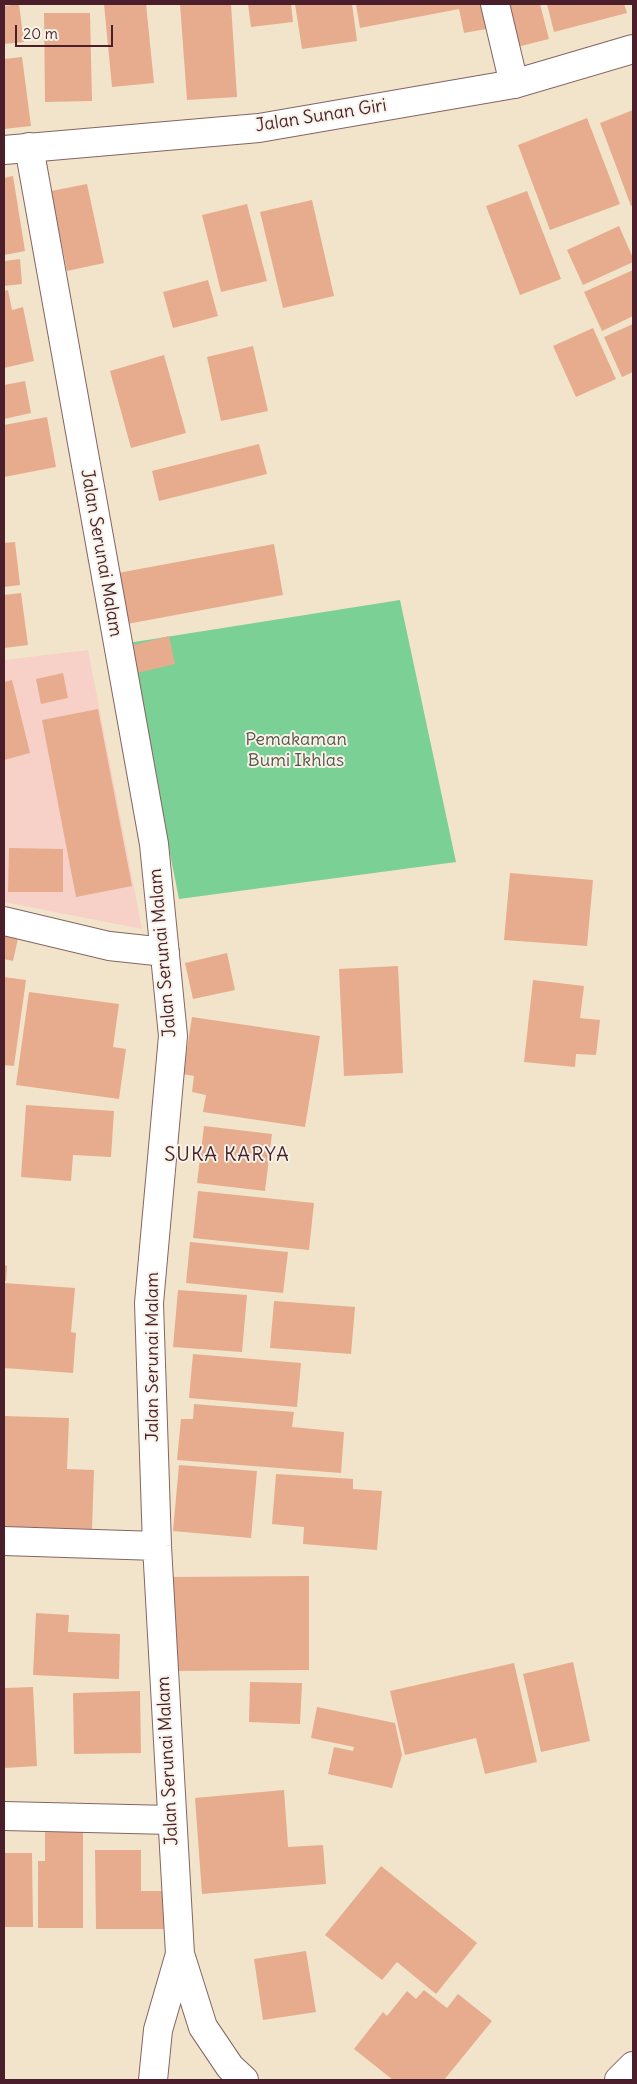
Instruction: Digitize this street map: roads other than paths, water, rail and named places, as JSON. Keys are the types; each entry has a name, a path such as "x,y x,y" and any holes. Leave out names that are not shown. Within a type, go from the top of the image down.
{"street":[{"path":"495,4 514,84"},
{"name":"Jalan Sunan Giri","path":"16,149 259,128 514,84 633,49"},
{"name":"Jalan Serunai Malam","path":"16,149 154,844 172,1036 149,1303 157,1546 180,1954 203,2027 230,2067 244,2080"},
{"path":"4,921 109,946 165,952"},
{"path":"4,1541 157,1546"},
{"path":"4,1816 171,1820"},
{"path":"153,2080 158,2030 180,1954"},
{"path":"619,2080 633,2066"}],"district":[{"name":"SUKA KARYA","path":"227,1155"}],"park label":[{"name":"Pemakaman Bumi Ikhlas","path":"296,750"}]}
